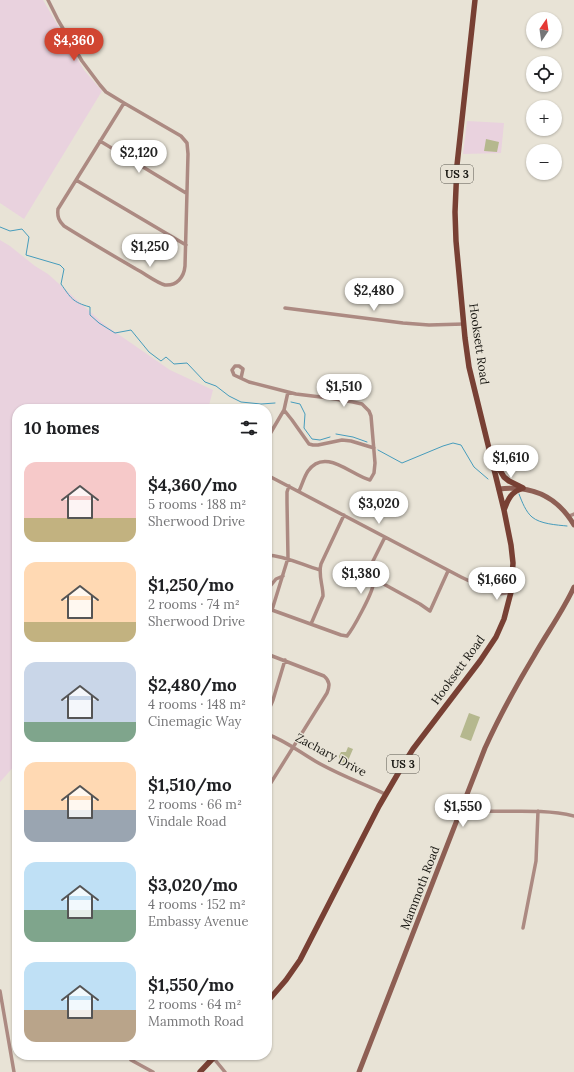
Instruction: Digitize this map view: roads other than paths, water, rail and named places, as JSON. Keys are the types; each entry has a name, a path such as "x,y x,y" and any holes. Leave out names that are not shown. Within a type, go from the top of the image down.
{"main road":[{"name":"Hooksett Road","path":"272,996 300,960 385,794 413,748 468,678 492,644 504,619 511,592 513,575 512,555 504,510 469,367 456,241 455,212 458,154 475,0"},
{"path":"490,455 509,481 549,498 571,515 574,525"},
{"path":"498,489 523,488"},
{"path":"504,510 512,494 523,488"},
{"name":"Mammoth Road","path":"359,1072 485,748 522,675 574,587"},
{"path":"200,1072 210,1060"}],"street":[{"path":"48,0 70,41 90,73 106,92 181,136 187,143 185,271 177,282 172,284 162,284 71,230 58,220 58,209 124,103"},
{"path":"100,141 186,193"},
{"path":"76,180 186,245"},
{"path":"285,308 410,324 433,326 464,324"},
{"path":"241,378 249,382 296,394 362,404 369,411 371,416 376,463 374,473 370,480 334,463 324,461 315,464 308,471 299,491"},
{"path":"272,427 284,410 288,392"},
{"path":"284,410 308,444 318,445 342,440 351,441 374,448"},
{"path":"272,478 475,583 488,587 500,586 511,592"},
{"path":"289,486 287,492 288,558 272,610 347,636 366,601 372,587 372,580"},
{"path":"311,624 323,596 320,570 321,564 344,515"},
{"path":"385,537 368,571 368,575 372,580 380,582 430,611 448,570"},
{"path":"272,555 288,558 320,570"},
{"path":"272,584 276,579 283,576"},
{"path":"488,587 496,593 504,594 511,592"},
{"path":"272,656 324,676 328,679 329,684 327,693 272,781"},
{"path":"272,701 285,660"},
{"name":"Zachary Drive","path":"272,736 293,746 314,761 385,794"},
{"path":"461,810 474,812 538,811 555,812 574,816"},
{"path":"523,928 536,861 538,811"},
{"path":"0,991 14,1072"},
{"path":"131,1060 153,1072"},
{"path":"217,1060 225,1072"}],"waterway":[{"path":"0,227 10,231 22,229 29,237 26,255 60,265 64,269 61,284 67,293 72,299 90,307 90,315 99,323 115,333 131,330 149,352 161,361 166,357 174,364 187,363 205,382 216,386 229,396 241,402 261,404 275,403"},
{"path":"291,402 300,404 305,414 304,428 312,439 320,440 330,437"},
{"path":"336,434 353,437 367,442"},
{"path":"378,450 402,463 443,446 453,443 461,445 474,467 488,479"},
{"path":"519,494 526,510 535,519 549,524 567,526"}]}
